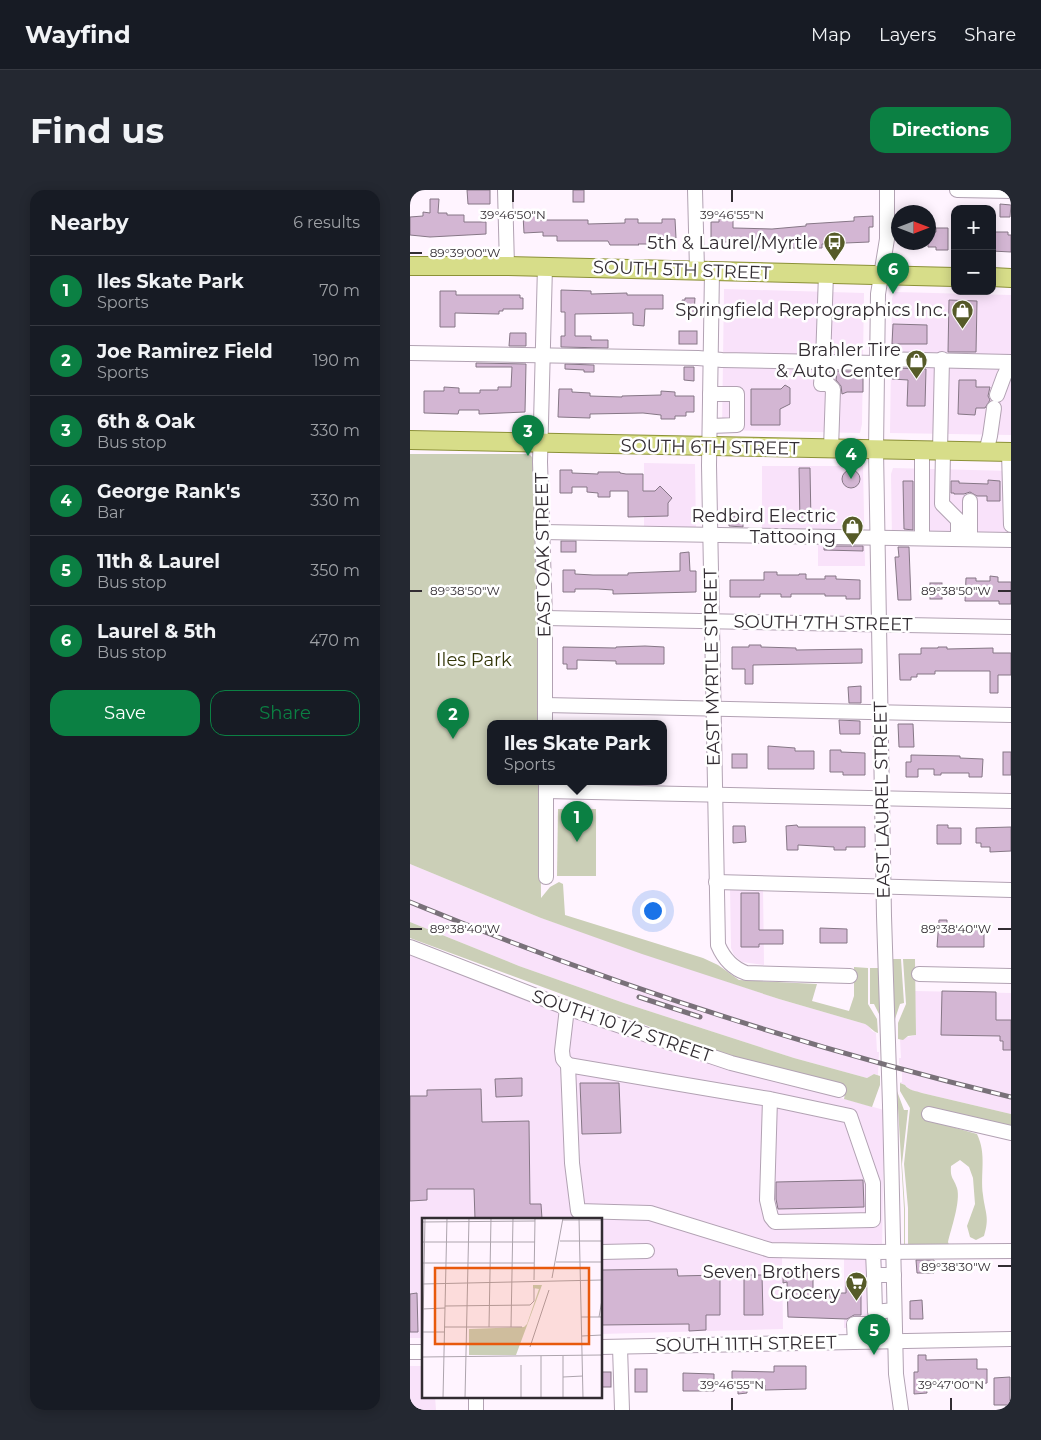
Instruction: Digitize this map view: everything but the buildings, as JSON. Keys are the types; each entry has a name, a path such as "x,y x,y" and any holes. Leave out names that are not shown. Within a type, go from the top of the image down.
{"main road":[{"name":"SOUTH 5TH STREET","path":"410,266 545,266 951,277"},
{"path":"996,278 1011,278"},
{"name":"SOUTH 6TH STREET","path":"410,440 1010,452"}],"street":[{"path":"505,190 507,266"},
{"name":"EAST MYRTLE STREET","path":"695,190 705,271 711,360 709,447 711,621 718,945 734,968 746,974 850,976"},
{"name":"EAST LAUREL STREET","path":"887,190 887,239 878,294 876,450 883,886 894,1310 896,1374 901,1410"},
{"path":"957,190 1011,191"},
{"name":"EAST OAK STREET","path":"545,266 541,443 545,720"},
{"path":"826,274 821,384 828,384 833,389 831,449"},
{"path":"410,353 698,358 711,360 942,360 1011,362 995,401 986,452"},
{"path":"942,360 942,504 958,520 964,539"},
{"path":"710,394 737,394 737,425 710,426"},
{"path":"922,451 922,538"},
{"path":"1010,452 1011,525"},
{"path":"964,539 970,501"},
{"path":"542,532 1011,540"},
{"name":"SOUTH 7TH STREET","path":"545,618 1011,627"},
{"path":"545,705 1011,715"},
{"path":"546,877 546,786 715,794 1011,801"},
{"path":"716,882 1011,890"},
{"name":"SOUTH 10 1/2 STREET","path":"410,947 567,1008 731,1062 839,1090"},
{"path":"919,974 1011,976"},
{"path":"567,1008 562,1051 563,1059 568,1065 572,1162 578,1215 650,1213 770,1250 873,1252 1011,1251"},
{"path":"568,1065 770,1100 850,1116 874,1183 872,1220 775,1222 771,1217 767,1200 770,1100"},
{"path":"930,1114 1011,1134"},
{"path":"602,1252 647,1251"},
{"path":"862,1342 873,1318 873,1252"},
{"path":"874,1275 894,1275"},
{"path":"873,1318 894,1310"},
{"name":"SOUTH 11TH STREET","path":"602,1348 1011,1338"},
{"path":"620,1347 622,1410"}],"shaded area":[{"path":"724,289 864,293 862,424 860,433 722,430"},
{"path":"895,292 951,293 951,295 1011,295 1011,435 890,433 892,298"},
{"path":"644,463 695,464 696,531 644,530"},
{"path":"762,466 863,466 865,566 818,566 818,540 762,539"},
{"path":"893,468 1011,471 1011,545 892,540 891,474"},
{"path":"410,864 541,918 779,999 865,1024 876,1033 877,1052 879,1052 878,1075 874,1074 867,1078 794,1058 624,1003 519,966 410,922"},
{"path":"730,886 763,886 764,965 742,962 734,955 731,948"},
{"path":"410,954 762,1076 884,1110 881,1327 844,1328 844,1257 782,1257 783,1329 602,1334 602,1218 422,1218 422,1338 410,1338"},
{"path":"915,991 1011,993 1011,1114 913,1091 900,1083 902,1082 902,1066 899,1064 899,1058 901,1058 900,1039 916,1035"},
{"path":"410,1366 422,1366 422,1398 435,1398 436,1410 410,1410"}],"green space":[{"name":"Iles Park","path":"410,454 529,454 533,458 539,720 487,720 487,785 540,785 541,898 550,887 559,882 563,884 565,915 703,958 718,965 739,980 817,984 812,1001 849,1011 854,996 854,967 868,968 868,1004 877,1019 878,1033 865,1024 779,999 642,954 541,918 410,864"},
{"path":"558,809 596,809 596,876 557,876"},
{"path":"410,922 519,966 624,1003 794,1058 867,1078 874,1074 880,1076 880,1085 872,1107 844,1099 846,1087 743,1061 410,938"},
{"path":"893,959 901,959 904,1003 900,1004 894,1022"},
{"path":"903,959 915,959 916,1035 908,1036 903,1040 898,1039 898,1023 906,1004"},
{"path":"870,968 879,968 881,1018 874,1004 870,1004"},
{"path":"900,1083 922,1093 1011,1114 1011,1129 930,1107 927,1120 977,1134 982,1149 982,1187 987,1219 984,1236 976,1240 970,1237 967,1226 975,1204 973,1178 969,1167 960,1160 951,1166 958,1200 948,1242 950,1248 908,1250 908,1208 904,1164 910,1108 900,1091"},
{"path":"897,1091 904,1110 908,1110 902,1164 905,1209 905,1246 904,1245 904,1209"}],"railway":[{"path":"410,902 558,960 707,1011 857,1057 1011,1097"},
{"path":"639,997 700,1017"}],"place":[{"name":"5th & Laurel/Myrtle","path":"834,262"},
{"name":"Laurel & 5th","path":"893,294"},
{"name":"Springfield Reprographics Inc.","path":"963,329"},
{"name":"Brahler Tire & Auto Center","path":"917,379"},
{"name":"6th & Oak","path":"528,456"},
{"name":"George Rank's","path":"851,479"},
{"name":"Redbird Electric Tattooing","path":"852,545"},
{"name":"Joe Ramirez Field","path":"453,739"},
{"name":"Iles Skate Park","path":"577,842"},
{"name":"Seven Brothers Grocery","path":"856,1301"},
{"name":"11th & Laurel","path":"874,1355"}]}
